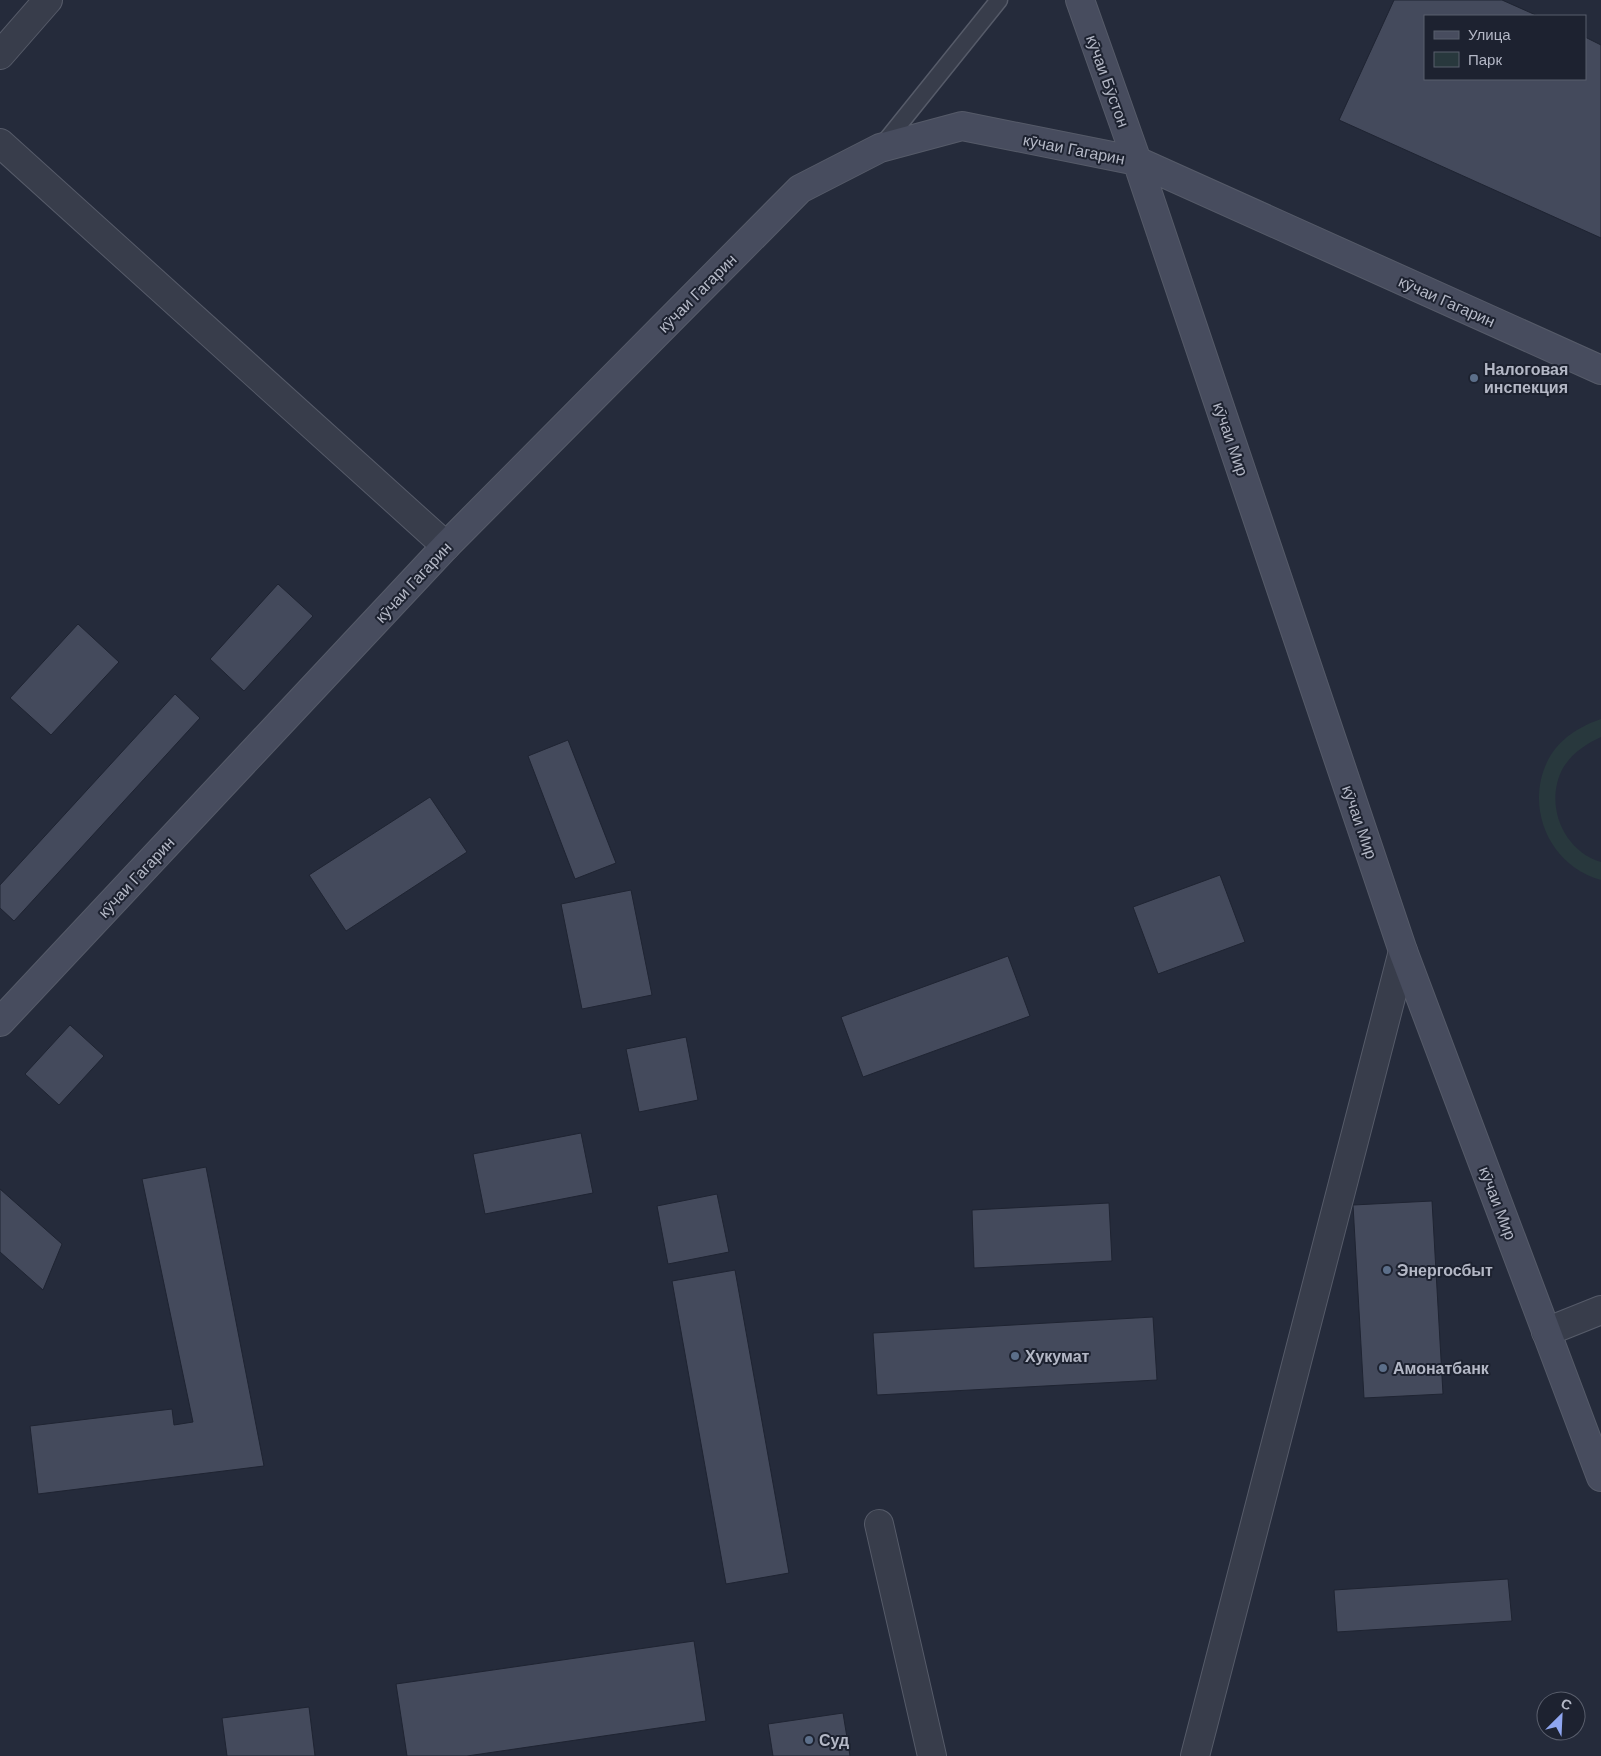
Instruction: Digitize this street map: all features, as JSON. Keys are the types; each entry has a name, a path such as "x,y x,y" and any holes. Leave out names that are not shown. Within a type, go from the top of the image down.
{"main road":[{"name":"кӯчаи Бӯстон","path":"1080,0 1137,162"},
{"name":"кӯчаи Гагарин","path":"0,1022 446,546 800,189 880,148 962,126 1137,162 1601,370"},
{"name":"кӯчаи Мир","path":"1137,162 1403,951 1601,1477"}],"street":[{"path":"0,54 48,0"},
{"path":"0,143 446,546"},
{"path":"1195,1756 1403,951"},
{"path":"1546,1332 1601,1310"},
{"path":"878,1524 932,1756"}],"lane":[{"path":"880,148 999,0"}],"green space":[{"path":"1601,719 1601,737 1580,749 1563,768 1555,796 1560,824 1576,847 1587,856 1601,862 1601,880 1583,873 1555,849 1546,833 1539,797 1541,778 1553,752 1571,734 1585,725"}],"building":[{"path":"1394,0 1502,0 1536,15 1424,15 1424,80 1586,80 1586,38 1601,45 1601,238 1339,120"},
{"path":"278,584 313,616 244,691 210,659"},
{"path":"78,624 119,662 51,735 10,698"},
{"path":"175,694 200,718 14,921 0,908 0,885"},
{"path":"568,740 616,863 575,879 528,756"},
{"path":"430,797 467,852 346,931 309,875"},
{"path":"1220,875 1245,942 1158,974 1133,907"},
{"path":"631,890 652,995 582,1009 561,904"},
{"path":"1008,956 1030,1016 863,1077 841,1017"},
{"path":"70,1025 104,1056 59,1105 25,1074"},
{"path":"686,1037 698,1100 639,1112 626,1049"},
{"path":"581,1133 593,1193 485,1214 473,1154"},
{"path":"206,1167 264,1466 38,1494 30,1426 172,1409 174,1425 193,1422 142,1179"},
{"path":"0,1189 62,1244 43,1290 0,1252"},
{"path":"717,1194 729,1252 668,1264 657,1206"},
{"path":"1432,1201 1443,1394 1364,1398 1353,1205"},
{"path":"1109,1203 1112,1261 974,1268 972,1210"},
{"path":"735,1270 789,1573 726,1584 672,1281"},
{"name":"Хукумат","path":"1153,1317 1157,1380 877,1395 873,1333"},
{"path":"1508,1579 1512,1621 1337,1632 1334,1590"},
{"path":"694,1641 706,1721 467,1756 407,1756 396,1684"},
{"path":"309,1707 315,1756 227,1756 222,1718"},
{"name":"Суд","path":"843,1713 850,1756 773,1756 768,1724"}],"place":[{"name":"Налоговая инспекция","path":"1474,378"},
{"name":"Энергосбыт","path":"1387,1270"},
{"name":"Хукумат","path":"1015,1356"},
{"name":"Амонатбанк","path":"1383,1368"},
{"name":"Суд","path":"809,1740"}]}
